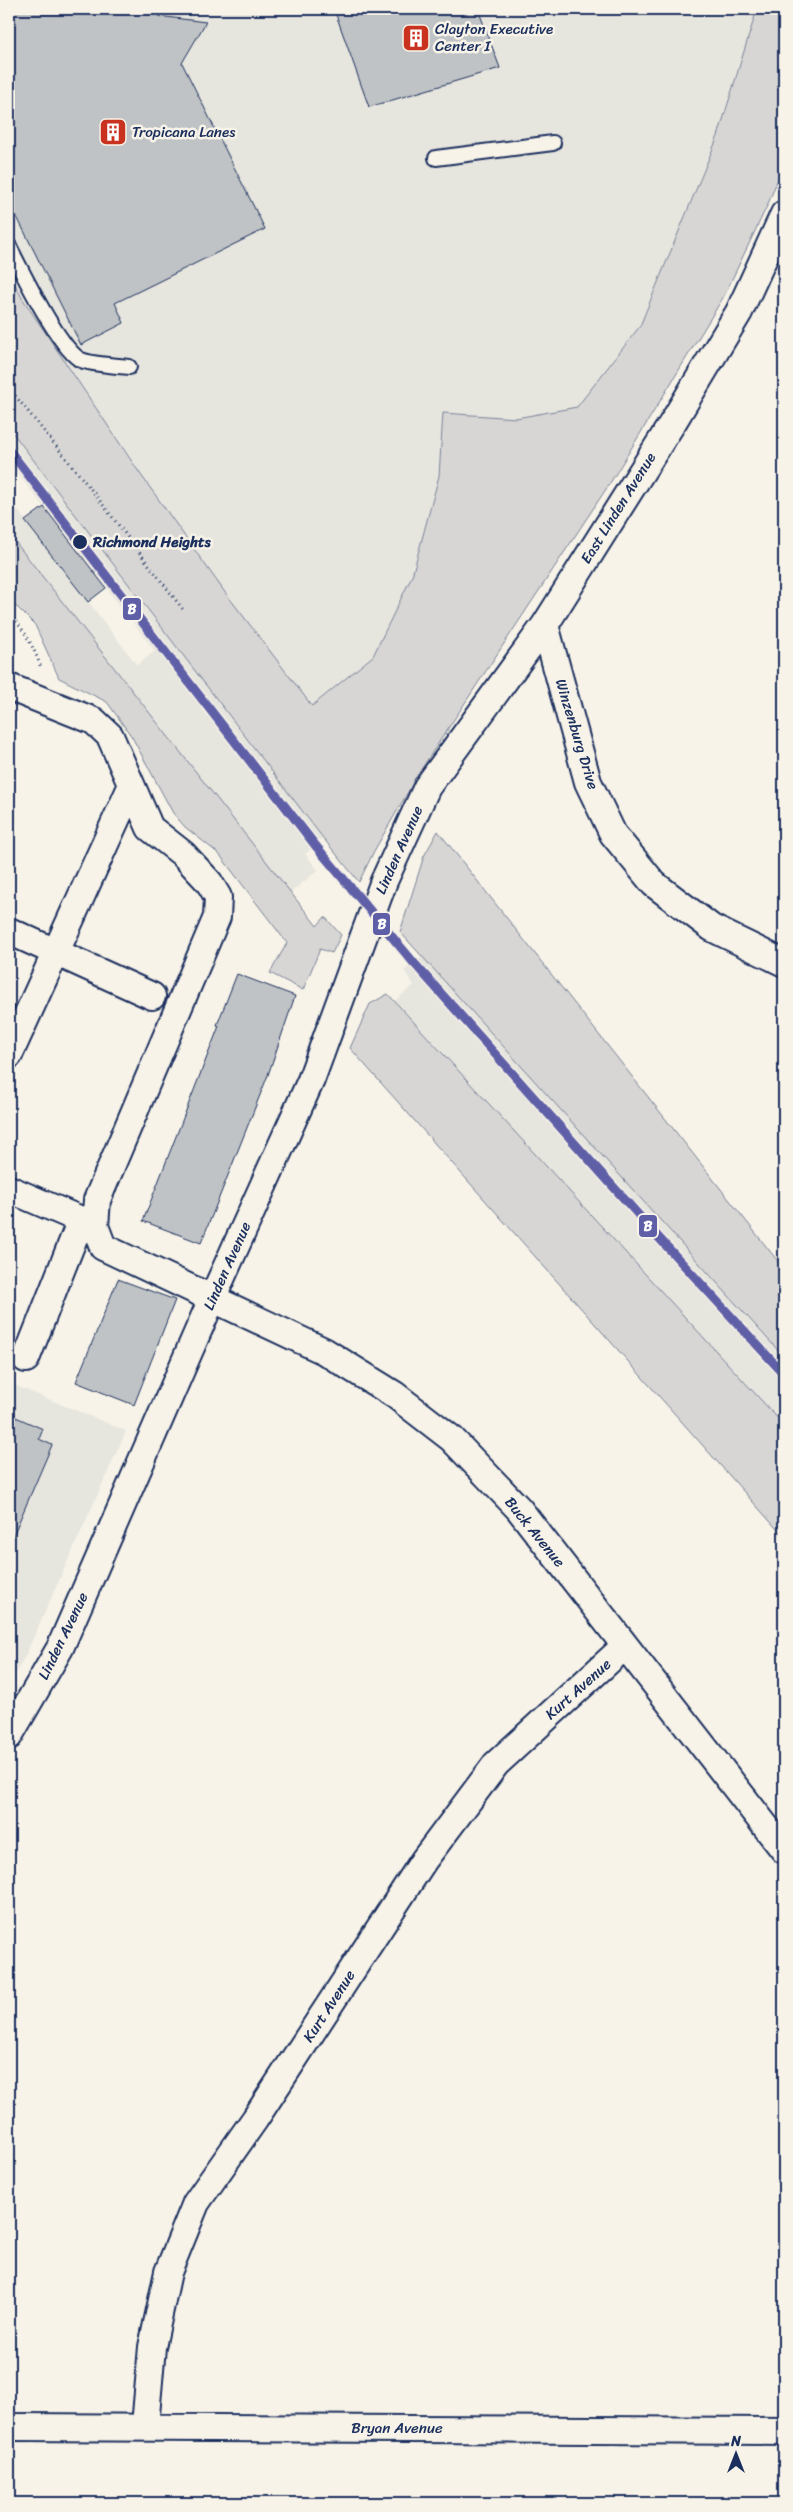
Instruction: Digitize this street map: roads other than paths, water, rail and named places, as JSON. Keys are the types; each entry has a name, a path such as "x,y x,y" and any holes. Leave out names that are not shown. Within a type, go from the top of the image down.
{"street":[{"name":"East Linden Avenue","path":"427,787 545,624 673,422 739,312 784,214"},
{"name":"Winzenburg Drive","path":"545,624 588,782 613,834 654,884 712,928 784,963"},
{"path":"9,687 94,722 110,736 150,828 183,854 208,882 218,897 217,917 88,1223 26,1358"},
{"path":"9,1055 131,787"},
{"name":"Linden Avenue","path":"9,1736 60,1648 212,1299 311,1080 384,881 427,787"},
{"path":"9,930 152,996"},
{"path":"9,1189 88,1223"},
{"name":"Buck Avenue","path":"88,1223 103,1247 324,1351 395,1395 452,1439 519,1509 784,1850"},
{"name":"Kurt Avenue","path":"145,2426 152,2347 168,2272 196,2203 260,2111 424,1860 496,1764 625,1646"},
{"name":"Bryan Avenue","path":"9,2426 784,2431"}],"lane":[{"path":"436,158 553,143"},
{"path":"9,246 31,288 63,340 80,360 129,367"}],"place":[{"name":"Clayton Executive Center I","path":"416,38"},
{"name":"Tropicana Lanes","path":"113,132"},
{"name":"Richmond Heights","path":"80,542"}]}
